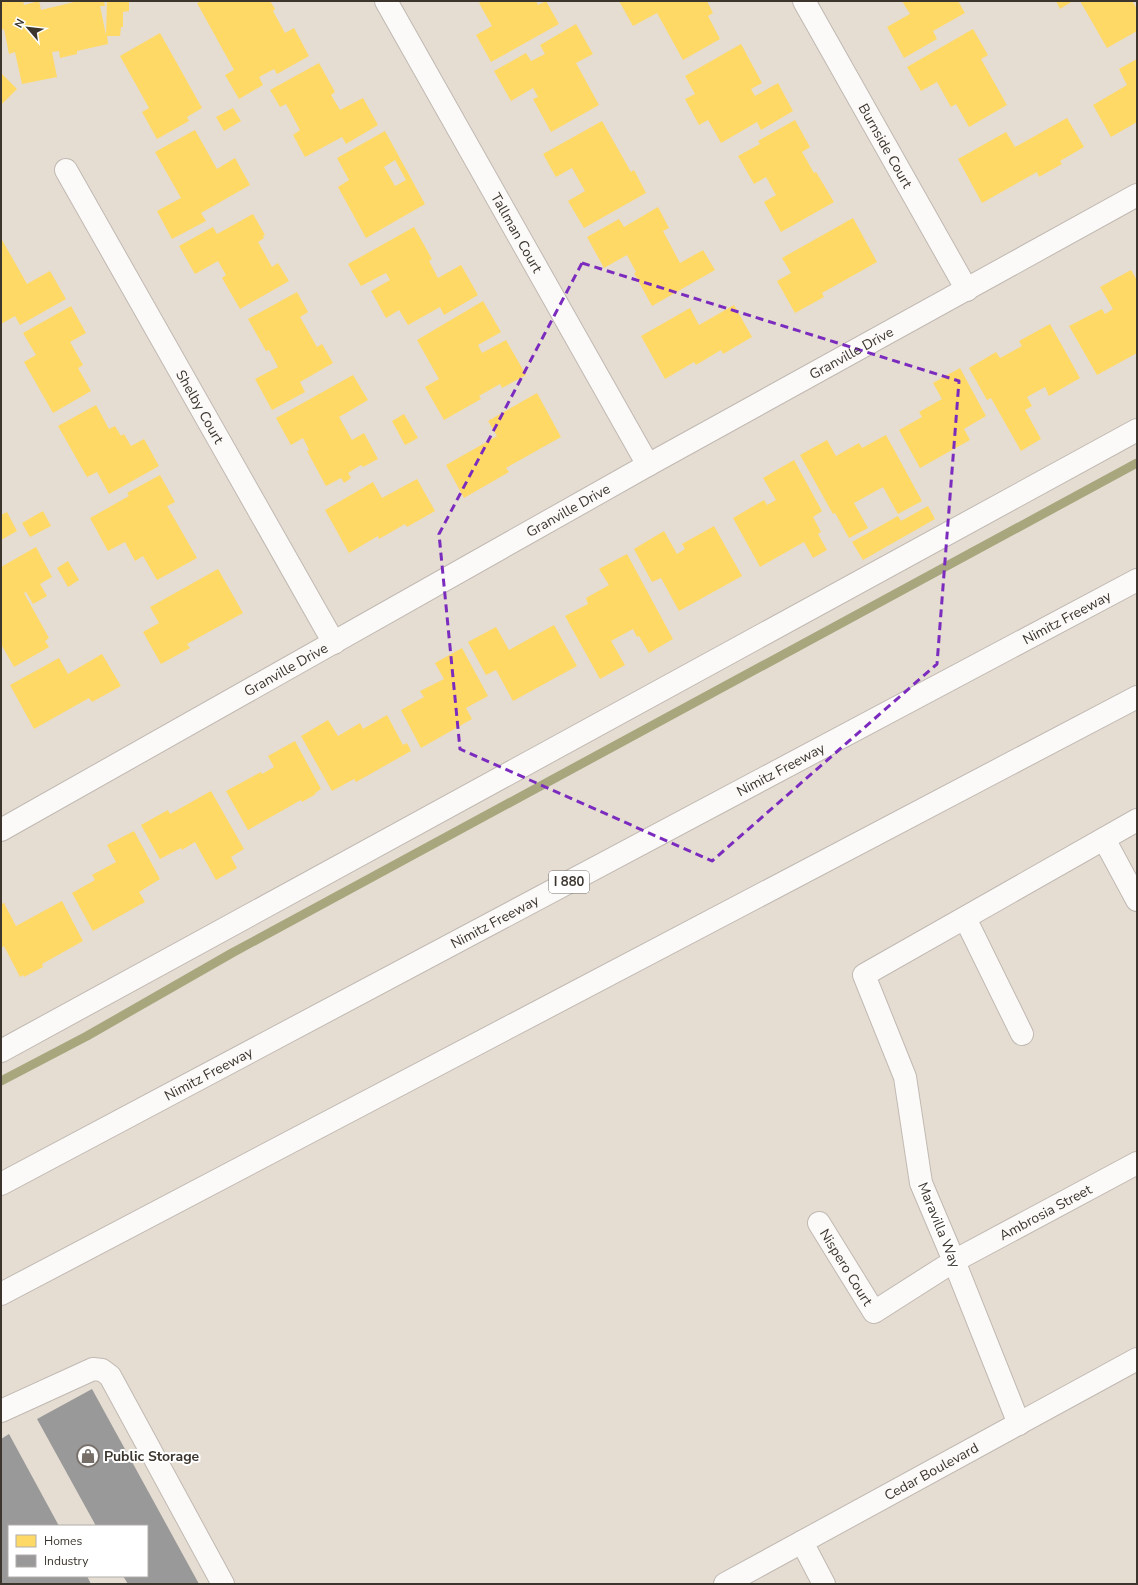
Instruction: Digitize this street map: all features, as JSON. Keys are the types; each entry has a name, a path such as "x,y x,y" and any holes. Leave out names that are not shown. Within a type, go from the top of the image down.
{"main road":[{"name":"Tallman Court","path":"386,1 648,465"},
{"name":"Burnside Court","path":"804,1 967,290"},
{"name":"Shelby Court","path":"66,170 334,643"},
{"name":"Granville Drive","path":"4,822 334,643 648,465 1137,196"},
{"path":"1,1051 1137,430"},
{"name":"Nimitz Freeway","path":"1,1184 1137,580"},
{"path":"1,1294 1137,697"},
{"path":"1022,1034 965,918 1137,820"},
{"path":"1104,839 1137,900"},
{"name":"Maravilla Way","path":"965,918 864,975 904,1076 921,1184 1019,1424"},
{"name":"Ambrosia Street","path":"954,1262 1137,1163"},
{"name":"Nispero Court","path":"819,1223 874,1312 954,1262"},
{"name":"Cedar Boulevard","path":"725,1584 1137,1360"},
{"path":"1,1411 93,1369 102,1370 110,1376 223,1584"},
{"path":"802,1542 824,1584"}],"highlighted area":[{"path":"582,263 959,381 937,664 712,861 460,749 439,534"}],"building: Homes":[{"path":"1,1 23,1 24,5 39,1 41,10 74,1 104,1 105,6 100,6 106,35 107,1 129,1 129,11 123,12 123,27 121,27 120,36 107,36 108,44 77,51 77,54 60,58 59,51 52,52 57,77 22,84 15,52 9,54 4,29 1,30"},
{"path":"202,1 270,1 275,9 273,11 285,33 294,28 309,56 277,74 274,69 259,77 263,85 239,99 225,75 234,70 197,3"},
{"path":"482,1 536,1 538,5 546,1 559,24 491,62 476,35 492,26 479,3"},
{"path":"619,1 707,1 713,13 708,16 720,39 683,60 657,13 633,26"},
{"path":"902,1 958,1 965,13 933,31 937,39 904,58 887,27 910,14"},
{"path":"1056,1 1073,1 1060,9"},
{"path":"1080,1 1132,1 1137,9 1137,31 1107,48"},
{"path":"576,24 593,54 576,63 599,105 551,132 533,99 538,97 533,88 511,101 494,71 526,53 531,61 545,54 540,45"},
{"path":"973,29 988,55 981,59 1007,105 969,127 956,104 951,107 937,82 921,91 907,67"},
{"path":"160,33 202,108 187,117 189,121 157,139 142,112 149,108 120,56"},
{"path":"741,44 762,83 751,89 755,96 778,83 793,111 761,130 757,122 721,143 708,120 699,125 685,99 695,94 685,76"},
{"path":"1137,59 1137,122 1111,137 1093,105 1127,85 1119,69"},
{"path":"319,63 335,92 331,95 340,110 363,98 378,125 346,144 342,137 305,157 293,135 300,130 286,104 280,107 270,90"},
{"path":"1,73 17,89 1,105"},
{"path":"233,108 241,121 224,131 216,117"},
{"path":"1067,118 1084,147 1060,161 1062,164 1039,177 1037,172 982,203 958,159 1006,132 1015,147"},
{"path":"795,120 810,147 802,152 814,173 816,172 834,202 781,232 764,202 776,195 766,177 754,184 738,156 760,144 758,141"},
{"path":"602,121 631,172 634,170 646,193 584,228 568,201 585,191 572,168 556,177 543,154"},
{"path":"195,130 217,169 235,158 250,185 201,213 206,221 172,239 157,211 181,198 155,152"},
{"path":"385,131 425,204 366,238 338,187 349,180 337,158","holes":["395,160 406,180 395,186 384,167"]},
{"path":"658,207 669,228 663,231 680,263 703,250 715,270 652,306 634,273 636,272 627,255 604,268 587,237 619,219 624,227"},
{"path":"253,214 265,235 263,236 264,238 258,242 272,267 278,263 289,281 240,309 222,278 226,275 218,261 195,274 179,246 213,227 217,234"},
{"path":"853,218 877,262 822,293 824,297 795,313 777,281 791,273 782,258"},
{"path":"414,227 432,259 429,261 438,278 461,265 478,295 444,315 440,307 408,325 399,310 386,318 371,291 390,280 386,273 361,286 348,264"},
{"path":"1,238 27,284 50,271 66,299 20,325 15,316 1,324"},
{"path":"1131,270 1137,280 1137,353 1097,375 1069,326 1102,309 1105,314 1113,309 1100,287"},
{"path":"297,292 308,312 300,317 317,347 322,344 333,363 300,382 305,392 272,410 255,379 278,367 269,350 266,351 248,319"},
{"path":"483,301 501,332 478,345 482,353 506,340 526,375 502,388 500,384 479,396 481,399 444,420 425,387 439,379 417,340"},
{"path":"734,305 752,337 723,354 721,350 696,365 694,362 665,379 641,336 690,308 699,325"},
{"path":"71,306 86,333 70,342 83,365 78,368 91,391 53,413 24,362 36,355 23,333"},
{"path":"1050,324 1080,378 1049,396 1045,387 1027,397 1032,406 1025,410 1041,439 1021,451 991,398 987,400 969,368 996,352 1000,358 1022,346 1019,341"},
{"path":"960,368 986,416 964,429 970,440 920,468 899,430 922,417 919,412 942,399 933,383"},
{"path":"353,375 368,400 339,417 352,440 364,433 378,459 363,467 361,465 348,473 351,478 344,483 341,478 326,486 307,451 309,450 303,438 291,445 276,418"},
{"path":"537,393 561,437 506,468 509,472 464,498 446,465 497,436 488,421"},
{"path":"96,405 109,429 115,426 121,436 124,434 131,446 144,439 159,466 109,494 97,472 87,477 58,426"},
{"path":"404,414 418,438 405,445 392,421"},
{"path":"886,435 922,501 898,514 883,487 854,503 868,528 849,538 835,513 833,514 800,455 827,440 836,456 859,443 862,448"},
{"path":"794,460 822,511 813,517 821,532 818,534 827,550 813,558 804,542 760,567 733,518 764,500 767,505 776,500 763,478"},
{"path":"160,475 175,502 167,506 197,558 157,580 143,556 135,561 125,542 108,551 90,518 129,496 127,493"},
{"path":"417,479 435,511 407,527 405,524 379,539 378,536 349,553 325,510 373,482 382,498"},
{"path":"928,506 935,519 863,560 852,542 898,516 901,521"},
{"path":"43,511 51,526 30,537 22,523"},
{"path":"7,512 17,531 1,540 1,515"},
{"path":"714,526 742,576 679,611 661,578 652,582 634,549 664,531 677,554 685,549 682,544"},
{"path":"36,547 52,577 40,584 47,596 33,604 26,592 24,593 49,638 45,641 49,647 14,667 1,644 1,567"},
{"path":"627,554 673,639 649,653 633,629 611,641 625,665 600,679 565,616 588,604 586,598 609,585 599,569"},
{"path":"68,561 79,580 68,587 57,568"},
{"path":"218,569 243,613 187,644 190,648 161,664 143,632 159,623 150,607"},
{"path":"554,625 577,666 513,701 496,670 486,675 468,642 496,627 509,650"},
{"path":"462,648 488,696 466,708 472,719 421,748 401,710 424,697 420,691 444,679 435,663"},
{"path":"102,654 121,686 92,702 89,698 34,729 10,685 59,658 68,674"},
{"path":"387,715 403,745 407,743 411,751 356,782 354,779 332,791 301,736 328,720 338,736 360,723 363,729"},
{"path":"295,741 321,789 315,793 316,794 302,802 301,800 248,830 226,791 261,772 262,774 274,767 268,756"},
{"path":"211,791 244,849 231,857 237,868 216,880 195,842 182,850 181,848 160,859 141,825 168,810 170,814"},
{"path":"134,831 160,879 139,892 145,902 93,931 72,893 95,880 92,875 116,862 107,845"},
{"path":"62,901 83,941 42,964 43,967 24,977 23,975 20,977 4,946 1,948 1,904 4,903 16,926"}],"building: Industry":[{"path":"92,1389 199,1584 128,1584 124,1577 148,1577 148,1525 95,1525 37,1419"},
{"path":"9,1434 58,1525 8,1525 8,1577 88,1577 91,1584 1,1584 1,1439"}],"waterway":[{"path":"1,1081 87,1036 232,953 1137,463"}],"place":[{"name":"Public Storage","path":"88,1456"}]}
